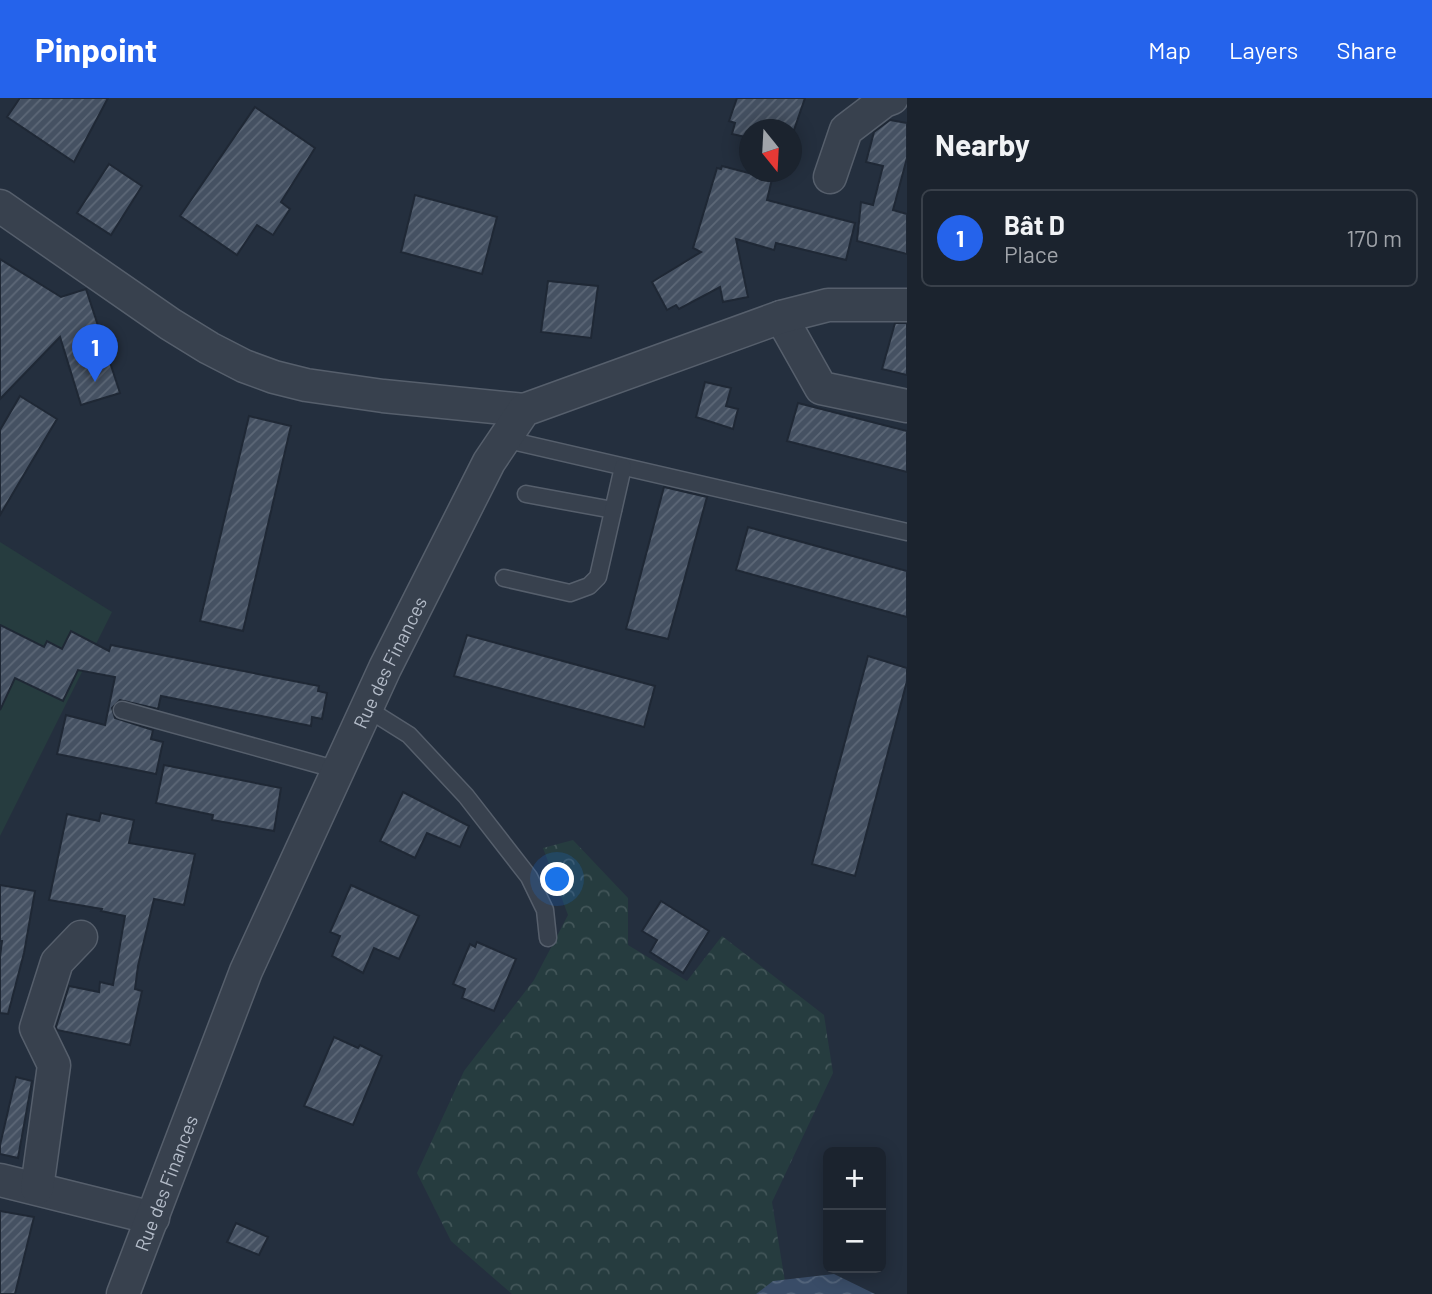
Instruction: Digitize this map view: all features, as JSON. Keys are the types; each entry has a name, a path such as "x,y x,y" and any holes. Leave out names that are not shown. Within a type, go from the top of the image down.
{"street":[{"path":"830,177 846,131 884,101 892,98"},
{"path":"0,205 170,324 244,366 274,377 383,396 524,410 782,317 828,305 907,305"},
{"path":"782,317 821,388 907,406"},
{"name":"Rue des Finances","path":"123,1294 246,971 366,708 489,462 524,410"},
{"path":"37,1188 54,1065 36,1028 57,962 81,937"},
{"path":"0,1180 153,1218"}],"lane":[{"path":"504,439 907,532"},
{"path":"504,578 570,593 589,586 598,577 623,467"},
{"path":"526,495 613,510"},
{"path":"366,708 409,735 466,796 529,877 545,910 548,938"},
{"path":"122,710 338,770"}],"green space":[{"path":"0,542 112,612 0,836"},
{"path":"573,840 628,898 628,945 687,981 722,936 824,1015 833,1073 772,1202 787,1294 512,1294 451,1241 417,1173 464,1071 534,980 568,915 543,848"}],"water":[{"path":"834,1274 875,1294 756,1294 773,1281"}],"building":[{"path":"20,98 108,98 74,162 7,117"},
{"path":"737,98 805,98 798,119 739,119 739,136 732,134 735,123 729,121"},
{"path":"255,107 315,148 281,202 290,209 273,235 257,225 237,255 180,216"},
{"path":"890,120 907,123 907,158 893,210 907,214 907,254 857,241 861,202 873,205 883,166 866,162 874,132"},
{"path":"109,164 142,186 111,235 77,213"},
{"path":"722,166 739,170 739,182 771,182 767,200 855,223 846,260 776,243 774,250 736,239 748,297 723,302 720,287 679,309 676,305 667,310 652,282 701,252 693,248 717,168 721,169"},
{"path":"415,195 497,217 482,274 401,252"},
{"path":"0,259 61,297 86,289 120,393 81,405 60,337 0,399"},
{"path":"548,281 598,286 591,338 541,332"},
{"path":"895,323 907,323 907,375 882,369"},
{"path":"705,382 731,388 726,406 738,409 733,429 696,417"},
{"path":"20,396 57,419 0,515 0,430"},
{"path":"798,403 907,431 907,472 787,441"},
{"path":"249,416 291,426 243,631 200,621"},
{"path":"664,487 707,497 668,639 626,629"},
{"path":"748,527 907,571 907,617 736,570"},
{"path":"0,625 44,647 47,641 62,649 71,631 109,651 111,645 319,686 318,691 327,693 322,719 312,717 311,726 161,696 158,709 120,700 112,708 115,718 153,730 151,739 163,742 156,774 57,754 66,715 105,725 115,677 78,670 63,701 15,678 0,710"},
{"path":"467,635 655,686 644,727 454,676"},
{"path":"868,656 907,668 907,681 855,876 812,864"},
{"path":"164,765 281,788 274,831 212,820 213,815 156,803"},
{"path":"403,792 469,826 460,847 427,833 415,858 380,841"},
{"path":"101,813 134,820 129,843 195,854 184,905 154,899 138,966 135,989 142,991 130,1045 57,1030 56,1027 69,986 99,992 100,982 113,985 125,916 101,911 102,909 49,900 67,814 99,821"},
{"path":"0,885 35,891 24,953 8,1014 0,1013"},
{"path":"351,885 419,916 399,959 374,948 363,973 332,956 340,936 330,932"},
{"path":"661,901 709,931 683,973 650,952 657,940 642,931"},
{"path":"477,942 516,959 494,1011 462,998 465,989 453,984 470,944 475,947"},
{"path":"334,1037 358,1048 360,1045 382,1056 353,1125 304,1106"},
{"path":"16,1077 32,1081 18,1158 0,1154"},
{"path":"0,1211 34,1217 15,1294 0,1294"},
{"path":"236,1223 268,1237 259,1255 227,1242"}],"place":[{"name":"Bât D","path":"95,382"}]}
